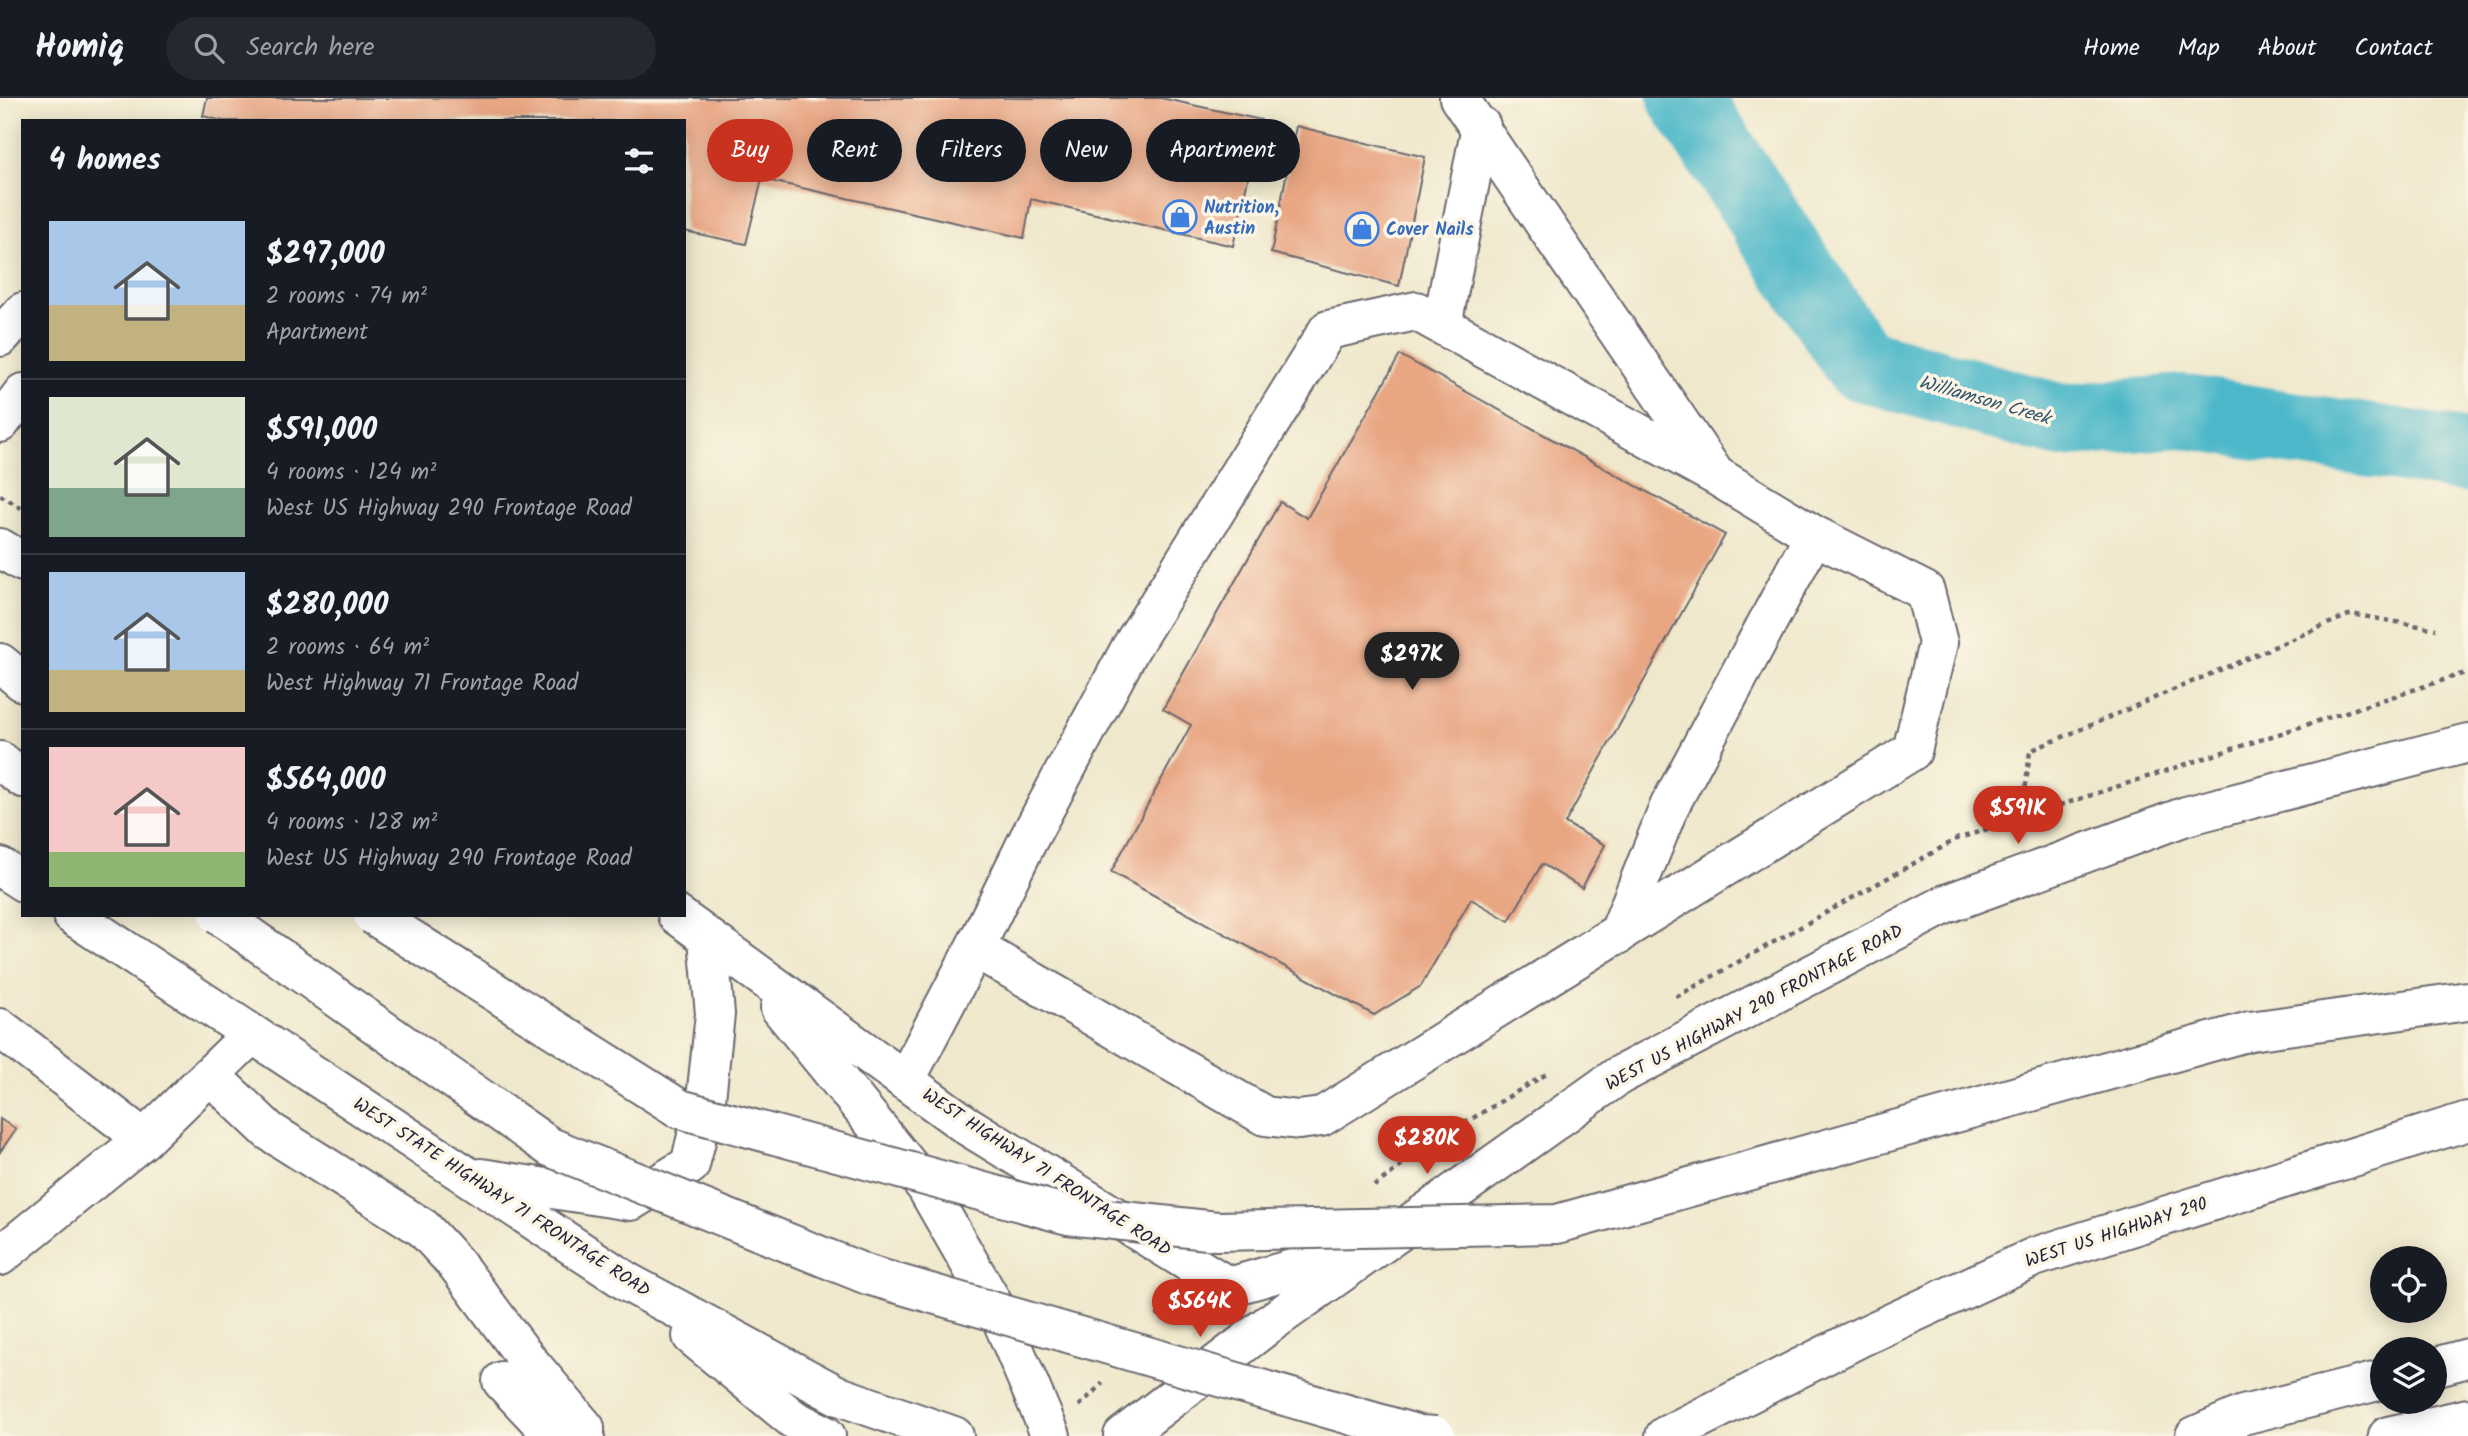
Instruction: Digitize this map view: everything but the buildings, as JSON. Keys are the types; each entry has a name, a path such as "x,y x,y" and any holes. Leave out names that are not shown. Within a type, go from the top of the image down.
{"main road":[{"path":"1442,325 1470,112"},
{"path":"1470,112 1715,475"},
{"path":"1416,311 1715,475 1814,535 1925,591 1938,643 1912,751 1618,936 1321,1117 1299,1121 1265,1116 1251,1110 975,948 1047,804 1130,649 1328,330 1416,311"},
{"path":"0,337 21,314"},
{"path":"0,423 21,396"},
{"path":"0,530 21,544"},
{"path":"1618,936 1670,807 1814,535"},
{"path":"0,548 21,561"},
{"path":"0,662 21,658"},
{"path":"0,662 21,680"},
{"name":"WEST US HIGHWAY 290 FRONTAGE ROAD","path":"1123,1436 1162,1419 1269,1324 1618,1076 1946,904 2186,816 2468,743"},
{"path":"0,761 21,777"},
{"name":"WEST STATE HIGHWAY 71 FRONTAGE ROAD","path":"75,917 629,1283 839,1396 954,1436"},
{"path":"222,917 550,1147 867,1275 1419,1435 1436,1436"},
{"path":"376,917 680,1109 1068,1215 1217,1231 1557,1224 2250,1031 2468,1001"},
{"name":"WEST HIGHWAY 71 FRONTAGE ROAD","path":"680,917 966,1125 1229,1287 1306,1265 1404,1201 1618,1076"},
{"path":"905,1081 985,928"},
{"path":"466,1175 631,1201 690,1165 706,1099 715,1014 708,939"},
{"path":"748,969 926,1187 1001,1318 1051,1436"},
{"path":"0,1028 144,1139"},
{"path":"0,1256 144,1139 252,1034"},
{"path":"210,1075 269,1131 423,1228 457,1265 526,1358 585,1428 585,1436"},
{"name":"WEST US HIGHWAY 290","path":"1665,1436 1861,1337 2034,1257 2468,1121"},
{"path":"629,1283 793,1419 826,1436"},
{"path":"2447,1364 2468,1359"},
{"path":"502,1381 554,1436"},
{"path":"2194,1436 2242,1415 2370,1383"},
{"path":"2388,1436 2468,1418"}],"path":[{"path":"0,495 21,508"},
{"path":"2022,817 2030,751 2064,735 2351,614 2435,629"}],"waterway":[{"name":"Williamson Creek","path":"1685,98 1860,364 2061,421 2181,411 2468,456"}],"place":[{"name":"Nutrition, Austin","path":"1180,217"},
{"name":"Cover Nails","path":"1362,229"}]}
